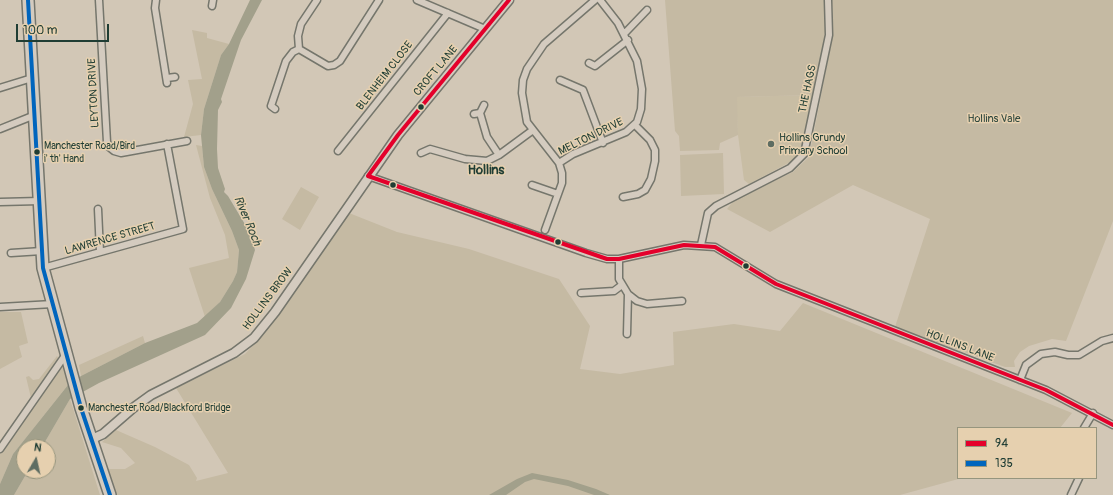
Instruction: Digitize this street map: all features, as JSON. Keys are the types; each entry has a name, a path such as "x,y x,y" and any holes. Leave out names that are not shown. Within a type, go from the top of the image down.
{"highway":[{"path":"28,0 43,268 81,408 110,495"}],"street":[{"name":"LEYTON DRIVE","path":"99,0 108,145 114,152 121,153 186,141"},
{"path":"156,0 155,8 167,81 176,77"},
{"path":"299,49 298,36 301,24 317,0"},
{"path":"299,49 322,64 328,66 337,63 379,0"},
{"path":"417,0 485,29"},
{"name":"CROFT LANE","path":"368,176 398,135 509,0"},
{"path":"559,163 527,122 523,101 522,84 527,69 543,46 554,34 595,0"},
{"name":"MELTON DRIVE","path":"545,230 562,183 562,173 559,163 573,154 617,137 635,125 641,109 642,89 639,67 628,40 613,15 600,0"},
{"name":"THE HAGS","path":"701,245 708,213 716,206 790,168 804,154 829,35 828,0"},
{"path":"624,34 647,10"},
{"name":"BLENHEIM CLOSE","path":"338,151 448,13"},
{"path":"589,63 596,66 628,40"},
{"path":"275,109 271,106 286,61 293,52 299,49"},
{"path":"0,88 32,78"},
{"path":"560,80 582,88 603,143"},
{"path":"582,88 587,83"},
{"path":"484,105 477,113 487,137 499,155"},
{"path":"0,129 35,117"},
{"path":"623,197 638,194 647,187 651,179 655,161 654,150 650,140 635,125"},
{"path":"421,153 430,149 465,160 482,162 491,160 499,155 533,130"},
{"name":"LAWRENCE STREET","path":"43,268 183,229 167,144"},
{"name":"HOLLINS LANE","path":"368,176 586,253 607,259 619,259 675,246 701,245 715,247 771,281 799,294 1046,390 1093,413 1113,425"},
{"name":"HOLLINS BROW","path":"92,439 103,434 151,394 234,352 254,338 275,312 368,176"},
{"path":"532,185 558,194"},
{"path":"0,202 40,201"},
{"path":"98,209 100,252"},
{"path":"11,253 42,251"},
{"path":"619,259 619,279 628,294 637,301 646,304 682,301"},
{"path":"581,293 614,291 622,285"},
{"path":"627,334 628,294"},
{"path":"0,307 53,304"},
{"path":"1020,380 1026,365 1041,354 1055,352 1068,356 1079,355 1102,341 1113,338"},
{"path":"0,449 64,357 69,360"},
{"path":"1085,427 1093,413"},
{"path":"1071,495 1079,479"}],"shaded area":[{"path":"250,0 262,0 241,40 221,99 222,102 218,110 218,168 225,189 224,192 228,196 249,231 255,250 246,279 231,308 205,335 99,383 70,399 47,439 25,439 68,385 81,376 145,343 197,323 220,302 233,281 237,272 239,250 204,167 201,135 204,109 221,55 229,44"},
{"name":"Hollins Grundy Primary School","path":"813,95 801,152 792,161 749,184 744,180 738,135 736,97"},
{"path":"16,450 16,479 23,479 14,495 0,495 0,484"},
{"path":"532,473 568,480 610,495 594,495 568,486 534,479 525,482 506,495 489,495 517,479"}],"green space":[{"path":"665,0 825,0 826,23 823,47 813,95 737,97 738,135 720,143 719,150 680,151 679,136 675,131"},
{"name":"Hollins Vale","path":"832,0 1113,0 1113,221 1066,341 1052,339 1029,346 1020,352 1014,361 1015,367 1005,367 895,327 930,219 853,185 770,232 727,209 735,199 793,172 809,157 833,35"},
{"path":"192,30 207,33 207,38 229,44 221,55 204,109 201,135 184,137 193,104 188,80 202,79"},
{"path":"196,145 202,146 204,167 239,250 237,272 233,281 220,302 205,317 189,268 229,258 225,235 210,198"},
{"path":"723,153 724,194 681,196 680,155"},
{"path":"301,187 319,197 300,230 282,219"},
{"path":"349,213 397,232 469,249 559,279 590,326 580,369 620,374 674,365 673,332 734,324 780,331 803,303 1072,413 1061,427 957,427 957,479 958,479 900,495 117,495 108,469 125,469 135,463 121,448 102,442 116,430 155,447 189,465 197,478 196,481 228,473 176,388 245,354 263,335"},
{"path":"0,312 21,312 28,343 19,346 22,357 0,369"},
{"path":"143,336 145,343 81,376 79,365"},
{"path":"57,356 59,359 31,398 26,377 29,376 33,380 39,379"},
{"path":"63,364 68,385 25,439 16,439 16,450 0,484 0,454"},
{"path":"70,399 100,495 14,495 23,479 56,479 56,439 47,439"}],"transit line":[{"name":"135","path":"28,0 43,268 81,408 110,495"},
{"name":"94","path":"368,176 398,135 509,0"},
{"name":"94","path":"368,176 607,259 619,259 684,245 715,247 776,284 1046,390 1113,425"}],"place":[{"name":"Hollins Grundy Primary School","path":"771,144"},
{"name":"Manchester Road/Bird i' th' Hand","path":"37,152"},
{"name":"Manchester Road/Blackford Bridge","path":"81,408"}],"district":[{"name":"Hollins","path":"486,171"}],"water label":[{"name":"River Roch","path":"247,221"}]}
